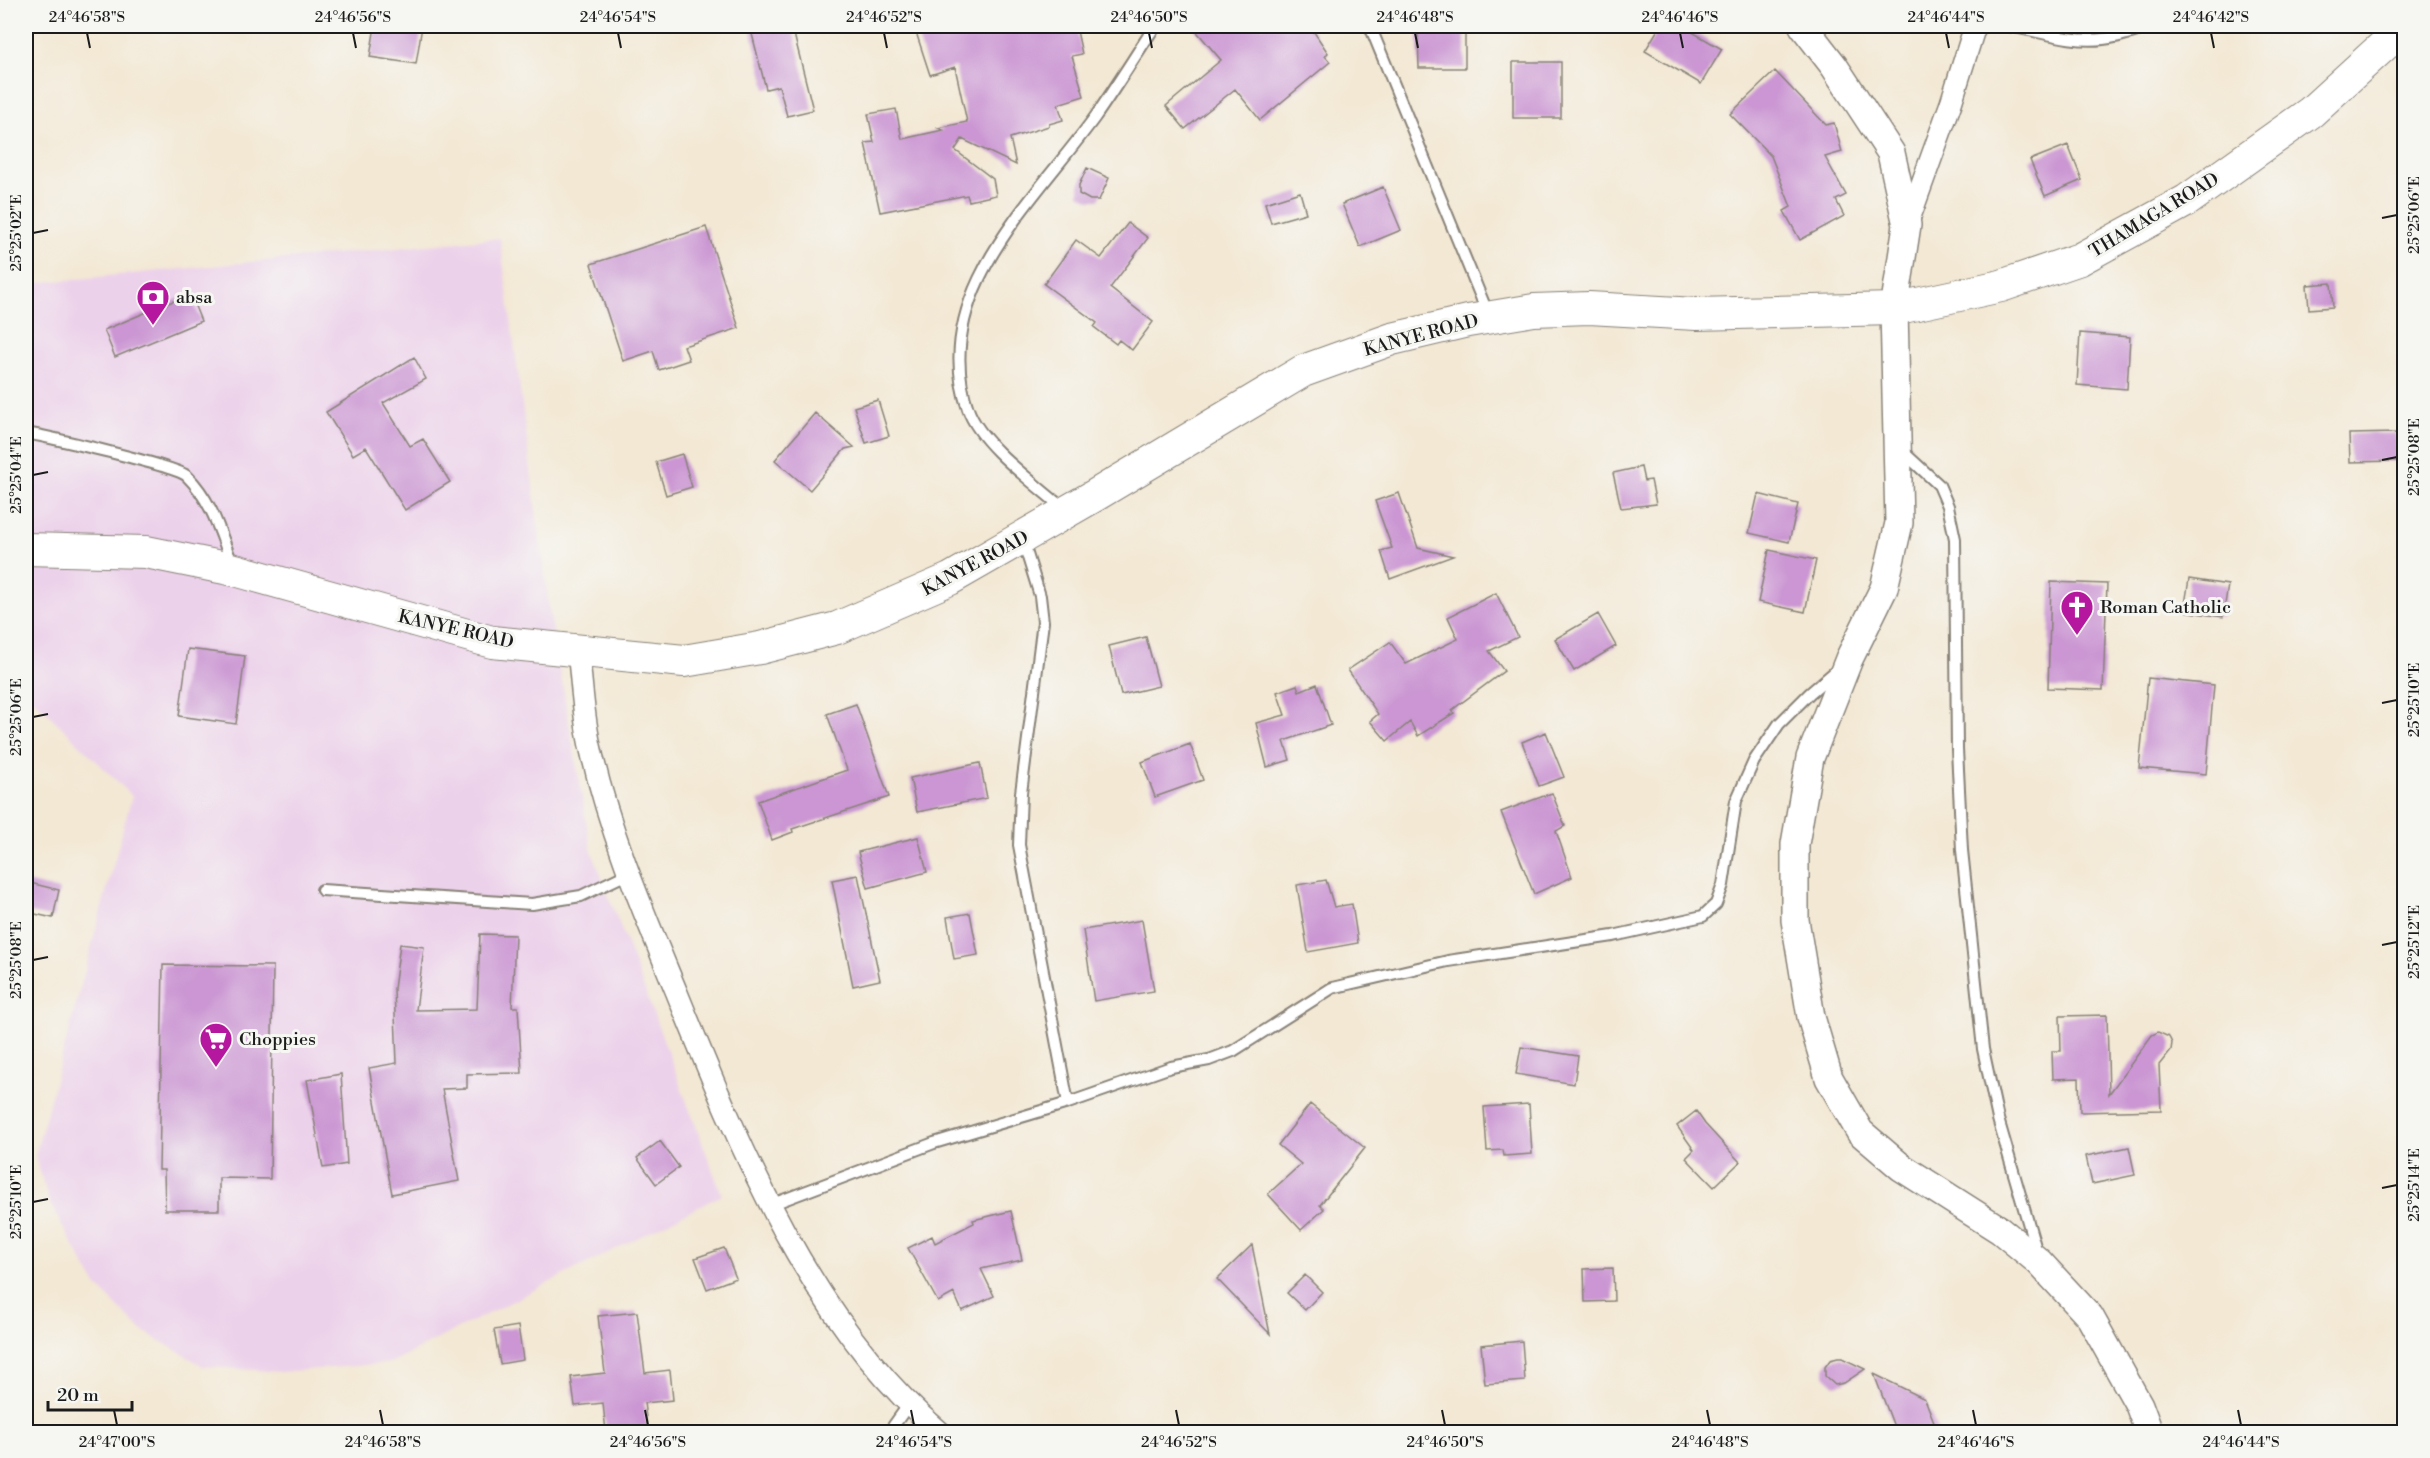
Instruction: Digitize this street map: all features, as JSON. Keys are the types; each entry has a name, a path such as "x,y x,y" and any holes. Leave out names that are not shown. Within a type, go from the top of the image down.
{"main road":[{"name":"THAMAGA ROAD","path":"1894,309 2001,286 2080,259 2186,201 2311,112 2404,26"},
{"name":"KANYE ROAD","path":"26,549 146,552 235,570 492,642 684,661 760,648 837,628 950,579 1303,371 1392,339 1489,317 1534,310 1588,308 1696,314 1894,309"}],"street":[{"path":"1803,26 1834,66 1891,153 1906,225"},
{"path":"1975,26 1951,103 1906,225 1894,309 1899,523 1884,588 1849,659 1810,758 1795,844 1795,920 1810,1017 1829,1078 1860,1132 1901,1167 2000,1230 2039,1262 2090,1317 2139,1405 2149,1432"},
{"path":"578,651 590,748 614,833 695,1039 770,1205 815,1283 894,1389 940,1432"}],"lane":[{"path":"1067,511 987,442 968,410 960,370 962,335 974,287 993,249 1095,117 1155,26"},
{"path":"1370,26 1489,317"},
{"path":"2009,26 2074,38 2100,40 2154,26"},
{"path":"26,433 184,474 208,501 235,570"},
{"path":"1899,447 1939,484 1948,506 1954,539 1957,748 1962,850 1983,1048 1998,1119 2039,1262"},
{"path":"1022,538 1040,596 1043,622 1021,793 1019,845 1068,1103"},
{"path":"770,1205 934,1143 1068,1103 1171,1066 1209,1060 1233,1051 1332,988 1448,961 1613,936 1704,916 1716,904 1723,885 1736,801 1754,761 1779,724 1849,659"},
{"path":"322,890 532,904 580,896 629,873"},
{"path":"889,1432 909,1404"}],"shaded area":[{"path":"500,238 549,608 591,849 722,1195 390,1363 281,1372 203,1366 140,1329 96,1285 50,1204 35,1156 132,796 26,692 26,284"}],"building":[{"path":"375,26 422,26 416,64 370,57"},
{"path":"768,26 792,26 813,110 787,116 779,86 766,89 751,30"},
{"path":"914,26 1076,26 1082,54 1072,56 1084,96 1058,104 1063,120 1010,138 1016,165 962,139 955,150 993,179 996,195 969,201 967,195 880,212 865,143 874,142 868,114 896,109 902,139 967,122 955,67 930,75"},
{"path":"1192,26 1310,26 1328,53 1325,56 1330,62 1260,120 1235,89 1185,129 1166,106 1221,60"},
{"path":"1434,26 1465,26 1465,68 1419,68 1418,31 1434,32"},
{"path":"1660,26 1682,26 1722,49 1701,84 1645,51"},
{"path":"1513,62 1561,62 1561,118 1513,118"},
{"path":"1775,71 1826,125 1834,123 1842,152 1825,157 1846,195 1836,200 1844,216 1800,240 1784,211 1791,207 1771,156 1730,114"},
{"path":"2068,145 2082,180 2045,196 2030,160"},
{"path":"1087,168 1109,178 1099,200 1090,200 1079,194 1079,185"},
{"path":"1383,187 1401,230 1360,247 1342,204"},
{"path":"1300,192 1306,213 1271,223 1265,203"},
{"path":"1128,223 1148,238 1110,288 1153,322 1132,350 1119,340 1116,344 1094,327 1097,323 1044,284 1076,240 1101,258"},
{"path":"706,227 739,328 684,346 689,360 659,370 653,351 623,361 591,264"},
{"path":"2331,283 2333,307 2309,309 2307,285"},
{"name":"absa","path":"190,294 201,321 115,357 104,330"},
{"path":"2080,333 2130,337 2127,389 2077,385"},
{"path":"414,357 426,379 383,403 410,446 423,439 450,482 405,510 366,447 353,455 326,412"},
{"path":"878,400 889,436 866,443 854,407"},
{"path":"815,413 854,447 845,449 810,490 775,460"},
{"path":"2397,433 2397,461 2350,462 2349,434"},
{"path":"682,454 692,487 666,495 656,462"},
{"path":"1641,467 1644,481 1651,480 1656,504 1621,508 1613,473"},
{"path":"1399,493 1418,548 1453,556 1390,579 1381,551 1392,548 1375,501"},
{"path":"1758,494 1798,504 1789,542 1749,533"},
{"path":"1769,550 1816,560 1805,612 1758,602"},
{"path":"2189,579 2228,585 2223,617 2184,611"},
{"name":"Roman Catholic","path":"2051,582 2107,584 2103,690 2048,688"},
{"path":"1496,593 1518,637 1489,651 1504,671 1452,710 1454,713 1418,736 1410,722 1387,741 1370,721 1378,714 1348,670 1390,642 1406,664 1458,639 1448,617"},
{"path":"1598,614 1616,646 1574,671 1555,639"},
{"path":"1146,637 1159,686 1121,695 1109,646"},
{"path":"188,649 245,656 236,724 179,716"},
{"path":"2148,678 2214,685 2206,774 2139,768"},
{"path":"1317,684 1331,725 1284,741 1290,760 1267,767 1256,723 1285,715 1277,692 1297,685 1299,691"},
{"path":"856,704 889,797 792,829 793,832 772,840 758,801 847,770 827,714"},
{"path":"1546,732 1564,777 1539,786 1522,742"},
{"path":"1190,744 1203,780 1155,797 1142,762"},
{"path":"980,763 987,798 917,812 910,778"},
{"path":"1552,793 1565,826 1556,831 1572,877 1534,894 1501,812"},
{"path":"918,837 927,872 868,888 858,852"},
{"path":"858,875 880,980 853,986 832,880"},
{"path":"1326,880 1334,907 1352,904 1358,943 1308,952 1297,885"},
{"path":"26,882 59,890 53,918 26,912"},
{"path":"970,913 978,955 954,959 947,917"},
{"path":"1142,920 1154,991 1094,1001 1083,930"},
{"path":"480,934 515,935 512,1007 518,1007 522,1073 467,1074 467,1088 442,1089 459,1181 392,1194 369,1068 397,1063 394,989 400,944 424,947 416,1010 477,1009"},
{"name":"Choppies","path":"163,965 273,966 270,1179 219,1178 219,1210 165,1210 164,1170 159,1170"},
{"path":"2107,1015 2109,1094 2152,1035 2158,1032 2169,1037 2172,1043 2171,1050 2159,1065 2161,1110 2080,1112 2079,1078 2053,1079 2052,1051 2061,1051 2060,1016"},
{"path":"1521,1047 1578,1056 1574,1084 1516,1074"},
{"path":"341,1074 347,1164 323,1168 307,1080"},
{"path":"1310,1104 1365,1148 1320,1205 1324,1209 1301,1230 1268,1194 1301,1164 1278,1145"},
{"path":"1529,1104 1532,1154 1504,1156 1503,1150 1487,1151 1484,1107"},
{"path":"1696,1111 1740,1162 1714,1187 1686,1158 1694,1150 1677,1126"},
{"path":"660,1141 679,1167 656,1184 637,1158"},
{"path":"2129,1147 2135,1175 2092,1184 2086,1156"},
{"path":"1011,1211 1022,1260 981,1269 994,1296 962,1311 954,1293 938,1302 908,1248 932,1236 935,1243 974,1223 973,1220"},
{"path":"1252,1245 1270,1334 1217,1279"},
{"path":"724,1248 736,1278 707,1289 695,1258"},
{"path":"1613,1268 1614,1301 1585,1302 1584,1269"},
{"path":"1305,1275 1322,1292 1305,1310 1287,1293"},
{"path":"637,1312 645,1373 670,1370 673,1400 644,1403 648,1432 606,1432 603,1403 575,1406 571,1377 605,1373 598,1316"},
{"path":"518,1326 523,1360 500,1364 494,1330"},
{"path":"1522,1341 1525,1381 1485,1384 1481,1345"},
{"path":"1838,1358 1865,1369 1844,1383 1835,1385 1825,1376 1825,1367 1830,1360"},
{"path":"1874,1374 1925,1399 1938,1432 1896,1432"}],"place":[{"name":"absa","path":"153,326"},
{"name":"Roman Catholic","path":"2077,636"},
{"name":"Choppies","path":"216,1068"}]}
